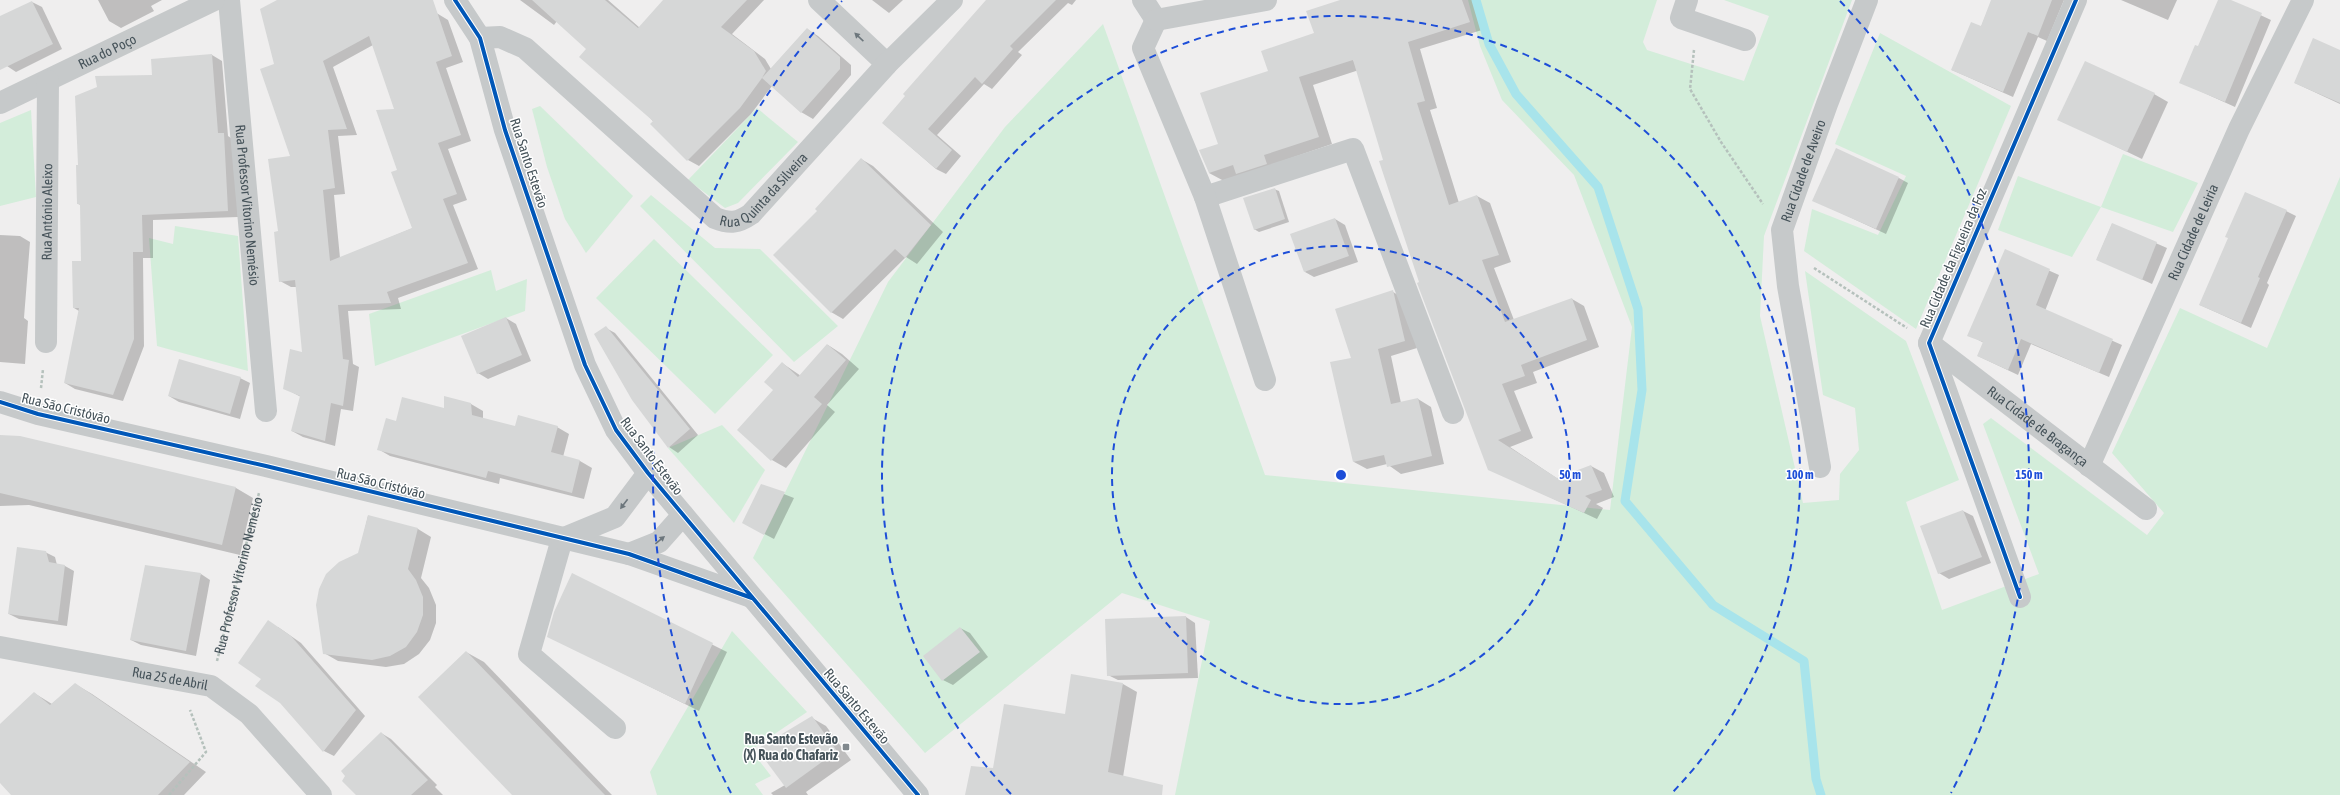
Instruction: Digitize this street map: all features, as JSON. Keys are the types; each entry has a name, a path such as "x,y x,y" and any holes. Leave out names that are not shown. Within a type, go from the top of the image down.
{"street":[{"name":"Rua do Poço","path":"0,103 214,0"},
{"name":"Rua Professor Vitorino Nemésio","path":"229,0 266,411"},
{"name":"Rua Santo Estevão","path":"455,0 480,38 505,130 585,365 616,430 648,473 918,795"},
{"path":"819,0 888,64"},
{"name":"Rua Quinta da Silveira","path":"480,38 500,38 524,48 715,218 726,223 738,223 751,214 888,64 952,0"},
{"path":"1143,0 1156,20"},
{"path":"1156,20 1266,0"},
{"path":"1687,0 1682,18 1745,40"},
{"name":"Rua Cidade de Aveiro","path":"1820,467 1788,286 1782,230 1827,104 1867,0"},
{"name":"Rua Cidade da Figueira da Foz","path":"2020,597 1929,343 2076,0"},
{"name":"Rua Cidade de Leiria","path":"2088,466 2239,129 2303,0"},
{"path":"1156,20 1143,48 1205,197 1265,380"},
{"name":"Rua António Aleixo","path":"46,342 48,81"},
{"path":"1205,197 1353,149 1453,413"},
{"name":"Rua Cidade de Bragança","path":"1929,343 2146,509"},
{"name":"Rua São Cristóvão","path":"0,402 38,414 266,466 562,539 629,554 752,598"},
{"path":"615,728 529,654 562,539 615,517 648,473"},
{"path":"629,554 659,542 683,515"},
{"name":"Rua 25 de Abril","path":"0,646 211,686 249,714 321,795"}],"path":[{"path":"38,414 46,342"},
{"path":"170,795 206,752 179,681"}],"green space":[{"path":"1468,0 1657,0 1643,42 1647,50 1744,81 1769,16 1724,0 1852,0 1764,236 1760,316 1803,503 1839,500 1840,474 1859,450 1855,408 1823,395 1805,271 1906,341 1959,480 1906,502 1942,610 2039,574 1983,424 1991,418 2147,535 2164,513 2112,453 2180,308 2267,348 2340,177 2340,795 1175,795 1210,621 1122,593 925,753 753,558 888,282 1005,127 1103,24 1265,475 1610,510 1632,327 1574,175 1502,100 1480,46"},
{"path":"1880,33 2011,106 1916,329 1804,251 1812,209 1878,235 1906,176 1835,144"},
{"path":"540,106 633,196 586,253 565,219 547,167 532,109"},
{"path":"757,108 798,142 738,203 725,208 688,180"},
{"path":"31,110 36,197 0,206 0,123"},
{"path":"2123,154 2198,183 2173,232 2101,207"},
{"path":"2018,176 2101,207 2072,257 1998,230"},
{"path":"651,195 715,248 760,249 838,326 794,362 640,206"},
{"path":"175,226 238,236 248,371 157,346 149,238 173,244"},
{"path":"654,239 773,355 715,414 596,298"},
{"path":"491,270 496,291 527,279 525,311 375,366 369,314"},
{"path":"722,425 765,470 734,523 668,448"},
{"path":"732,631 807,712 751,750 771,776 755,784 763,795 657,795 650,772"}],"building":[{"path":"277,0 433,0 452,56 436,62 461,135 438,143 457,194 443,199 468,263 387,292 391,303 338,305 343,359 349,360 343,406 331,403 325,441 291,431 300,396 283,389 290,349 302,352 295,280 279,282 274,232 278,231 268,159 290,156 260,69 274,64 260,9","holes":["369,36 394,109 376,110 397,170 391,172 412,228 330,261 323,190 335,188 328,130 347,129 323,61"]},
{"path":"532,0 605,0 638,28 663,0 747,0 721,27 754,51 766,71 740,108 687,161 650,124 653,121 579,57 586,49"},
{"path":"986,0 1056,0 1010,46 1013,49 982,84 975,77 928,129 952,150 936,169 882,123 905,96 903,94"},
{"path":"1340,0 1462,0 1470,22 1408,42 1425,101 1417,103 1449,205 1477,195 1499,255 1482,260 1505,322 1572,298 1587,340 1521,365 1525,376 1502,384 1521,431 1498,440 1557,478 1591,465 1602,490 1585,496 1591,500 1584,513 1488,470 1417,283 1419,282 1379,161 1383,160 1353,60 1299,77 1319,137 1264,155 1267,164 1236,174 1233,165 1209,173 1199,150 1218,144 1200,93 1268,71 1261,51 1314,33 1306,11"},
{"path":"1991,0 2052,0 2038,36 2028,32 2003,92 1951,70 1971,22 1981,26"},
{"path":"2218,0 2231,0 2262,13 2225,102 2179,83 2195,45 2198,46"},
{"path":"32,1 53,44 0,70 0,16"},
{"path":"807,28 840,57 840,69 801,113 762,78"},
{"path":"2313,38 2340,50 2340,103 2294,83"},
{"path":"212,54 218,133 224,133 228,211 142,215 143,252 133,252 134,339 113,395 64,383 79,308 73,308 72,261 81,261 80,204 77,204 76,165 78,165 75,96 97,87 95,76 152,75 151,59"},
{"path":"2085,61 2155,93 2127,152 2057,120"},
{"path":"1836,148 1899,177 1876,229 1812,201"},
{"path":"861,158 931,225 905,258 895,249 831,313 773,255 817,211 815,209"},
{"path":"1275,188 1285,219 1254,230 1243,198"},
{"path":"2245,192 2287,210 2258,277 2260,278 2241,323 2199,305 2228,238 2225,237"},
{"path":"1335,218 1349,256 1304,272 1290,234"},
{"path":"2112,223 2157,242 2142,280 2096,260"},
{"path":"2005,249 2050,269 2036,305 2113,339 2099,373 2021,339 2008,370 1977,356 1983,342 1967,336"},
{"path":"1393,290 1405,341 1378,349 1391,404 1418,398 1432,456 1387,467 1384,455 1353,462 1330,362 1351,358 1335,309"},
{"path":"506,317 522,355 477,374 461,336"},
{"path":"606,326 690,429 668,448 632,400 594,334"},
{"path":"827,344 846,360 814,397 822,404 771,461 737,430 773,390 764,382 782,362 798,377"},
{"path":"179,359 241,377 230,414 168,396"},
{"path":"444,396 471,403 472,415 515,426 518,415 558,426 551,452 580,460 572,493 488,471 486,478 377,450 386,418 396,421 402,397 444,408"},
{"path":"0,435 20,436 236,487 222,545 0,493"},
{"path":"761,484 785,492 764,535 742,523"},
{"path":"1963,510 1982,557 1938,574 1920,526"},
{"path":"368,515 418,528 408,569 416,580 423,597 423,615 417,632 406,647 390,656 372,660 323,654 316,605 319,589 326,574 339,562 358,553"},
{"path":"17,547 46,551 49,562 65,565 58,621 8,614"},
{"path":"145,565 201,573 186,651 130,640"},
{"path":"572,573 713,643 685,704 547,637 554,612"},
{"path":"1186,616 1188,673 1107,676 1105,619"},
{"path":"268,620 291,636 356,710 323,752 280,703 255,686 261,679 238,663"},
{"path":"960,627 980,652 942,681 923,656"},
{"path":"466,651 605,795 512,795 418,697"},
{"path":"1071,674 1123,683 1108,772 1163,785 1162,795 965,795 971,766 993,768 1004,704 1065,714"},
{"path":"75,683 190,762 158,795 11,795 0,783 0,724 34,692 50,705"},
{"path":"812,716 837,751 786,788 757,749"},
{"path":"381,732 428,780 411,795 356,795 342,781 345,776 341,771"}],"waterway":[{"path":"1476,0 1489,44 1516,94 1598,187 1638,309 1642,390 1625,501 1713,605 1804,661 1816,779 1821,795"}],"cycle path":[{"path":"455,0 480,38 505,130 585,365 616,430 648,473 918,795"},
{"path":"2020,597 1929,343 2076,0"},
{"path":"0,402 38,414 266,466 629,554 752,598"}],"place":[{"name":"Rua Santo Estevão (X) Rua do Chafariz","path":"846,747"}]}
